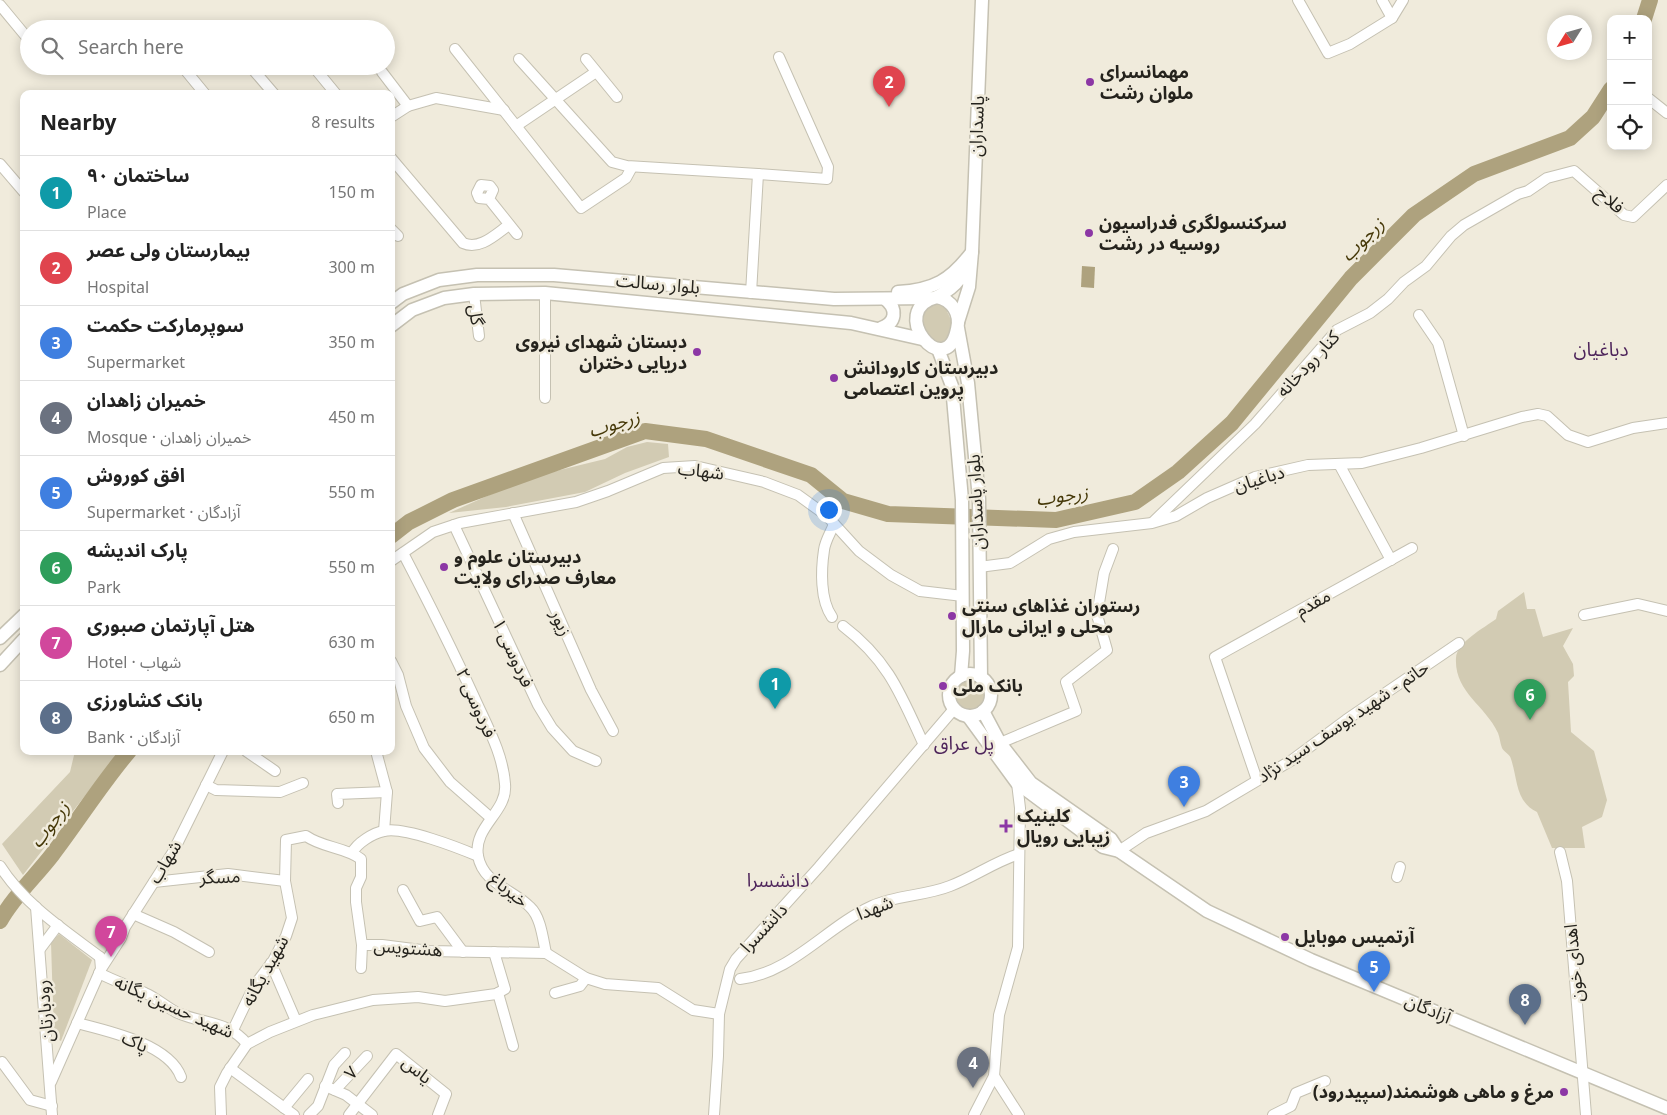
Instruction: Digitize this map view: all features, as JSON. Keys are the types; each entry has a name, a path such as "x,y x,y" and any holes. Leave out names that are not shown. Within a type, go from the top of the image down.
{"main road":[{"name":"پاسداران","path":"958,325 969,287 972,252 982,0"},
{"path":"934,297 949,302 956,312 958,325 950,343 938,349 932,348 922,339 918,329 917,318 921,307 934,297 952,288 965,272 972,252"},
{"path":"834,299 852,293 903,291 937,284 952,276 972,252"},
{"name":"بلوار رسالت","path":"395,300 403,294 439,280 478,275 554,275 834,299 934,297"},
{"name":"بلوار رسالت","path":"395,323 412,310 444,298 474,294 546,293 740,310 881,328 922,339"},
{"path":"881,328 888,326 893,319 895,311 892,304 885,299"},
{"name":"بلوار پاسداران","path":"958,325 968,383 978,499 982,678"},
{"name":"بلوار پاسداران","path":"938,349 952,386 962,500 961,676"},
{"path":"20,619 3,635 6,641 13,646 20,642"},
{"path":"0,666 20,643"},
{"path":"971,674 982,678 989,686 991,697 984,711 968,716 954,709 949,694 952,683 961,676 971,674"},
{"name":"آزادگان","path":"984,711 1000,743 1031,783 1111,839 1118,852"},
{"name":"آزادگان","path":"968,716 1017,783 1030,795 1104,847 1118,852 1207,911 1311,960 1583,1075 1667,1108"}],"street":[{"path":"1298,0 1328,53 1350,44 1392,18 1403,0"},
{"path":"1382,0 1392,18"},
{"path":"0,5 20,29"},
{"path":"455,49 581,208 626,178 632,167"},
{"path":"519,59 607,159 617,164 632,167 827,179 828,167 779,57"},
{"path":"586,59 617,98"},
{"path":"516,126 596,72"},
{"path":"189,75 202,90"},
{"path":"258,75 271,90"},
{"path":"320,75 333,90"},
{"path":"384,75 408,106"},
{"path":"395,114 408,106 436,98 504,110"},
{"path":"1652,101 1667,113"},
{"path":"395,163 464,243 470,246 480,244 510,224"},
{"path":"0,164 20,187"},
{"name":"فلاح","path":"1574,171 1624,215 1633,217 1667,185"},
{"name":"کنار رودخانه","path":"1152,523 1255,424 1337,330 1370,313 1388,299 1404,282 1426,266 1451,236 1464,224 1518,194 1528,191 1547,178 1574,171"},
{"path":"751,293 758,174"},
{"path":"489,199 517,234"},
{"path":"545,398 546,293"},
{"name":"گل","path":"474,294 479,336"},
{"path":"1419,315 1438,343 1464,436"},
{"name":"دباغیان","path":"979,567 1010,563 1049,539 1074,532 1152,523 1176,516 1207,498 1255,477 1308,465 1362,462 1464,436 1522,417 1538,414 1547,416 1568,435 1588,442 1633,428 1667,423"},
{"path":"1339,464 1391,560"},
{"name":"شهاب","path":"395,558 433,532 454,525 576,502 663,468 695,466 764,482 798,494 834,524 859,551 891,576 920,591 962,596"},
{"name":"زیور","path":"513,514 591,690 613,731"},
{"path":"832,617 827,609 822,578 824,549 834,524"},
{"name":"فردوسی ۱","path":"454,525 538,705 552,728 574,751 596,761"},
{"name":"مقدم","path":"1257,780 1215,657 1412,548"},
{"path":"1000,743 1076,712 1066,682 1106,650 1097,615 1104,573 1113,549"},
{"name":"فردوسی ۲","path":"403,553 446,635 502,761 506,786 501,806 490,818 478,839 478,856"},
{"path":"1584,615 1638,604 1667,611"},
{"path":"843,626 862,640 878,658 898,688 924,744"},
{"name":"حاتم - شهید یوسف سید نژاد","path":"1118,852 1146,833 1206,811 1292,760 1346,720 1459,644"},
{"path":"395,669 406,706 424,748 450,782 490,818"},
{"name":"دانشسرا","path":"714,1115 718,1056 718,1014 730,969 736,958 820,867 954,709"},
{"name":"شهاب","path":"51,1083 100,971 121,938 125,927 173,852 221,755"},
{"path":"252,755 275,771"},
{"path":"377,755 387,792 384,831"},
{"path":"206,785 216,790 280,792 303,783"},
{"path":"974,1115 994,1076 999,1015 1018,947 1020,808 1017,783"},
{"path":"338,803 337,794 387,792"},
{"path":"1020,808 1023,797 1030,795"},
{"path":"352,853 356,846 384,831 405,832 454,846 478,856"},
{"name":"شهید یگانه","path":"234,1030 254,986 271,963 286,936 292,918 285,881 286,840 306,836 318,844 352,853"},
{"name":"اهدای خون","path":"1560,852 1567,881 1586,1115"},
{"name":"هشتویس","path":"352,853 362,859 361,877 356,888 362,945 382,944 464,952 546,953"},
{"name":"شهدا","path":"740,979 754,978 785,964 842,922 874,905 949,886 1004,859 1019,854"},
{"name":"خیرباغ","path":"478,856 486,872 501,889 532,908 540,926 546,953"},
{"path":"0,866 9,881 36,907 100,957 125,927"},
{"name":"مسگر","path":"154,882 228,874 285,881"},
{"path":"402,890 420,921 437,917 464,952"},
{"name":"رودبارتان","path":"36,907 52,1110"},
{"path":"133,914 174,932 209,952"},
{"path":"40,949 58,925"},
{"path":"361,968 362,945"},
{"path":"221,1115 220,1088 230,1068 247,1044 313,1015 373,1000 418,997 446,1001 473,998 498,992 505,989 494,952"},
{"path":"546,953 586,978 605,984 658,988 693,1010 718,1014"},
{"name":"شهاب","path":"100,957 100,971"},
{"path":"271,963 296,1022"},
{"name":"شهید حسین یگانه","path":"100,971 128,988 145,993 179,1013 227,1026 234,1030 247,1044"},
{"path":"555,993 580,986 586,978"},
{"path":"498,992 513,1046"},
{"name":"پاک","path":"77,1023 116,1033 148,1046 165,1057 179,1071 181,1078"},
{"path":"47,1041 54,1048 66,1047"},
{"path":"309,1115 318,1106 334,1065 345,1053"},
{"name":"یاس","path":"358,1104 396,1054 446,1094 438,1115"},
{"name":"۷","path":"335,1090 367,1056"},
{"path":"2,1062 30,1100 52,1110"},
{"path":"230,1068 294,1115"},
{"path":"994,1076 1019,1115"},
{"path":"284,1108 308,1079"},
{"path":"1273,1115 1291,1106 1296,1093 1325,1081"},
{"path":"325,1086 358,1104 372,1115"},
{"path":"349,1115 358,1104"}],"shaded area":[{"path":"1082,266 1095,267 1094,288 1081,287"},
{"path":"937,302 944,305 952,322 946,339 935,343 926,332 923,321 925,311"},
{"path":"647,442 668,444 669,457 625,473 585,492 506,507 449,513 527,478 605,459 627,447"},
{"path":"1524,592 1527,609 1535,609 1543,637 1573,628 1563,646 1573,664 1574,676 1568,682 1571,732 1594,751 1607,800 1602,817 1582,827 1585,848 1552,848 1537,812 1521,796 1510,757 1502,748 1498,733 1486,714 1465,689 1457,670 1456,658 1461,646 1496,619 1498,611"},
{"path":"970,679 976,680 981,684 985,689 985,701 981,706 976,710 970,711 964,710 959,706 955,701 954,695 955,689 959,684 964,680"},
{"path":"74,755 117,755 23,875 2,844 70,772"},
{"path":"59,934 92,960 61,1041 54,1037 51,943"}],"waterway":[{"name":"زرجوب","path":"1645,15 1650,0"},
{"name":"زرجوب","path":"395,533 409,522 453,500 645,431 706,439 811,475 843,501 888,514 1056,520 1135,502 1178,472 1232,423 1351,278 1414,215 1474,174 1570,138 1593,117 1607,95"},
{"name":"زرجوب","path":"0,921 11,904 52,855 126,755"}],"place":[{"name":"مهمانسرای ملوان رشت","path":"1090,82"},
{"name":"بیمارستان ولی عصر","path":"889,107"},
{"name":"سرکنسولگری فدراسیون روسیه در رشت","path":"1089,233"},
{"name":"دبستان شهدای نیروی دریایی دختران","path":"697,352"},
{"name":"دبیرستان کارودانش پروین اعتصامی","path":"834,378"},
{"name":"دبیرستان علوم و معارف صدرای ولایت","path":"444,567"},
{"name":"رستوران غذاهای سنتی محلی و ایرانی مارال","path":"952,616"},
{"name":"بانک ملی","path":"943,686"},
{"name":"ساختمان ۹۰","path":"775,709"},
{"name":"پارک اندیشه","path":"1530,720"},
{"name":"سوپرمارکت حکمت","path":"1184,807"},
{"name":"کلینیک زیبایی رویال","path":"1006,826"},
{"name":"آرتمیس موبایل","path":"1285,937"},
{"name":"هتل آپارتمان صبوری","path":"111,957"},
{"name":"افق کوروش","path":"1374,992"},
{"name":"بانک کشاورزی","path":"1525,1025"},
{"name":"خمیران زاهدان","path":"973,1088"},
{"name":"مرغ و ماهی هوشمند(سپیدرود)","path":"1564,1092"}],"district":[{"name":"دباغیان","path":"1601,349"},
{"name":"پل عراق","path":"964,743"},
{"name":"دانشسرا","path":"778,880"}]}
